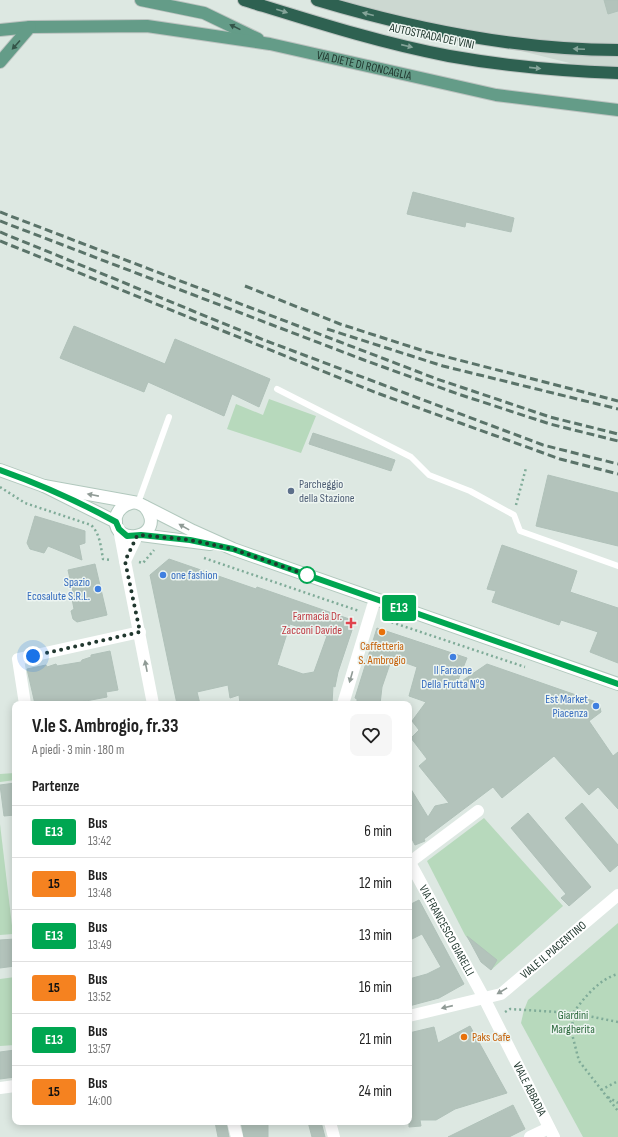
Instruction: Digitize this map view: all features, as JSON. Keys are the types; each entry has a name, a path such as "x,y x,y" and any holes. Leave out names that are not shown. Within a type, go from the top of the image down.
{"highway":[{"name":"AUTOSTRADA DEI VINI","path":"244,0 335,28 448,56 505,65 567,71 618,73"},
{"name":"AUTOSTRADA DEI VINI","path":"317,0 426,29 505,42 556,48 618,50"}],"main road":[{"path":"141,0 204,13 270,44"},
{"name":"VIA DIETE DI RONCAGLIA","path":"0,30 30,27 147,26 270,44 496,95 618,110"},
{"path":"0,62 30,27"}],"street":[{"path":"0,470 44,486 118,526 127,536 190,540 233,549"},
{"path":"44,486 138,504 233,549 618,684"},
{"path":"138,504 121,507 118,512 118,526 152,701"},
{"path":"125,561 139,536 149,528 150,516 138,504"},
{"path":"344,701 375,599"},
{"path":"25,701 18,659 140,632"},
{"name":"VIA FRANCESCO GIARELLI","path":"412,860 478,811"},
{"name":"VIA FRANCESCO GIARELLI","path":"412,867 484,998"},
{"name":"VIALE IL PIACENTINO","path":"412,1015 501,994 618,895"},
{"name":"VIALE ABBADIA","path":"484,998 551,1132"},
{"path":"0,1088 12,1086"},
{"path":"234,1125 237,1137"},
{"path":"331,1125 334,1137"},
{"path":"530,1137 551,1132"}],"lane":[{"path":"277,389 411,457 429,475 470,491 514,515 520,531 618,566"},
{"path":"138,504 169,417"}],"path":[{"path":"514,515 526,468"},
{"path":"0,486 25,503 90,526 96,530 103,559 143,563 153,551 158,548"},
{"path":"201,557 526,667"},
{"path":"618,974 610,976 586,996 573,1013 572,1034 579,1061 618,1110"},
{"path":"494,1018 510,1009 573,1013 618,1022"},
{"path":"601,1090 618,1081"},
{"path":"606,1096 618,1103"}],"shaded area":[{"path":"315,0 618,0 618,75"}],"green space":[{"path":"269,399 316,416 301,453 227,429 236,404 263,415"},
{"path":"12,773 12,780 0,782 0,774"},
{"path":"484,818 563,906 491,970 465,935 427,861"},
{"path":"0,824 12,934 0,935"},
{"name":"Giardini Margherita","path":"618,923 618,1137 583,1137 521,1023 528,1000"},
{"path":"12,977 12,1045 0,1046 0,979"}],"building":[{"path":"604,0 618,0 618,11 608,14"},
{"path":"413,192 514,218 511,232 466,222 465,227 407,214"},
{"path":"74,326 165,364 175,339 270,379 259,407 232,394 224,416 148,382 144,392 60,358"},
{"path":"313,433 395,460 391,471 309,444"},
{"path":"548,475 618,493 618,546 536,526"},
{"path":"35,516 85,531 85,543 79,545 82,560 48,546 44,553 30,549 27,543"},
{"path":"502,545 577,571 570,592 618,608 618,663 590,652 598,632 561,620 559,625 492,602 496,591 487,589"},
{"path":"169,559 256,589 257,587 355,621 338,672 335,687 333,686 332,701 240,701 239,695 230,698 228,685 197,692 199,701 176,701 150,575","holes":["290,624 327,636 314,672 303,674 277,665"]},
{"path":"95,564 107,615 77,622 73,619 71,611 74,609 71,594 73,592 68,570"},
{"path":"377,628 467,658 456,685 487,664 599,703 601,712 589,721 613,756 618,752 618,809 598,787 589,795 554,756 502,798 493,787 424,839 425,841 415,845 412,839 412,791 428,817 435,806 449,803 419,766 427,759 412,739 412,737 419,730 412,721 426,702 409,696 417,667 392,658 382,687 380,701 357,701 355,698"},
{"path":"110,651 118,690 106,692 107,697 86,701 34,701 27,669 46,665 47,667 56,664 57,666 81,662 82,660 91,657 91,655"},
{"path":"12,783 12,815 4,816 0,785"},
{"path":"582,803 618,845 618,865 610,872 565,818"},
{"path":"528,813 591,887 569,906 561,898 566,894 511,828"},
{"path":"419,900 464,984 439,998 412,1005 412,978 427,974 441,967 422,934 412,939 412,904"},
{"path":"467,936 497,960 491,970 481,962"},
{"path":"12,939 12,966 0,968 0,940"},
{"path":"470,1026 507,1093 455,1109 436,1120 420,1120 421,1126 409,1127 409,1125 412,1125 412,1032 434,1027 438,1043"},
{"path":"12,1050 12,1077 0,1079 0,1052"},
{"path":"513,1105 525,1129 509,1137 448,1137"},
{"path":"216,1125 227,1125 229,1137 218,1137"},
{"path":"242,1125 268,1125 268,1137 244,1137"},
{"path":"309,1125 322,1125 325,1137 312,1137"}],"railway":[{"path":"0,212 437,379 550,417 618,434"},
{"path":"0,221 364,360 458,394 550,424 618,441"},
{"path":"0,232 264,340 543,445 618,464"},
{"path":"0,241 377,393 560,459 618,474"},
{"path":"245,286 340,324 424,351 618,401"},
{"path":"327,329 443,366 618,409"}],"bus line":[{"name":"E13","path":"0,470 44,486 92,509 116,522 122,533 127,536 132,537 141,535 190,540 233,549 618,684"}],"place":[{"name":"Parcheggio della Stazione","path":"291,491"},
{"name":"one fashion","path":"163,575"},
{"name":"Spazio Ecosalute S.R.L.","path":"98,589"},
{"name":"Farmacia Dr. Zacconi Davide","path":"351,623"},
{"name":"Caffetteria S. Ambrogio","path":"382,632"},
{"name":"Il Faraone Della Frutta N°9","path":"453,657"},
{"name":"Est Market Piacenza","path":"596,706"},
{"name":"Paks Cafe","path":"464,1037"}],"route":[{"path":"33,656 140,632 125,561 137,536 141,535 190,540 233,549 307,575"}]}
